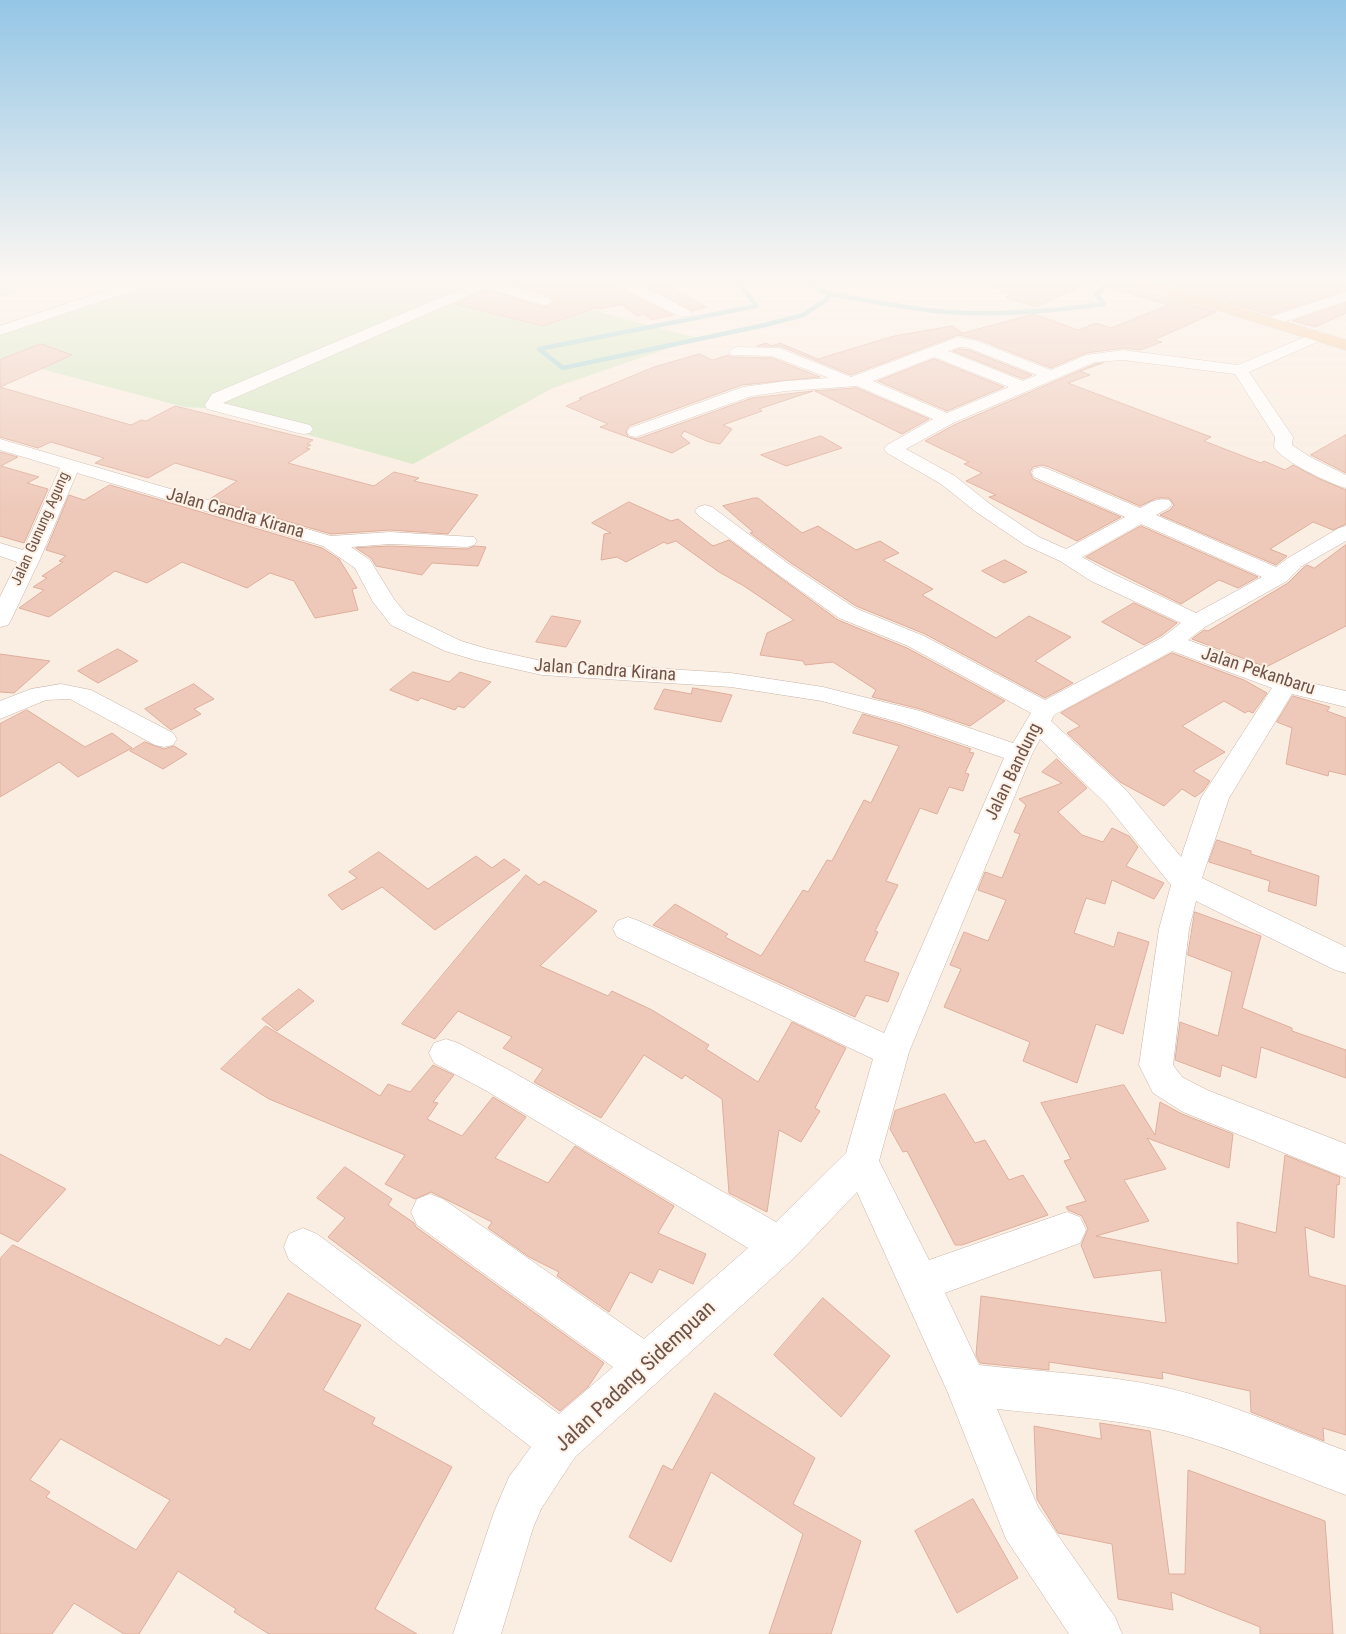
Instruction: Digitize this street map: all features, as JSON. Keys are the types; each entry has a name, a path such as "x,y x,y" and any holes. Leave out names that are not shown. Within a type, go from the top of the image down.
{"street":[{"path":"304,429 213,405 218,398 310,357"},
{"path":"793,357 947,419"},
{"path":"636,432 749,391 786,386 855,381 921,357"},
{"path":"949,357 1023,387"},
{"path":"1006,357 1050,374"},
{"path":"1096,357 1050,374 947,419 893,449 948,480 1017,532 1100,576 1197,622"},
{"path":"1149,357 1240,370 1270,357"},
{"path":"1240,370 1284,436 1283,446 1304,461 1346,482"},
{"name":"Jalan Candra Kirana","path":"0,444 330,542 362,564 384,602 399,620 461,649 542,668 731,680 823,694 911,717 1019,754"},
{"name":"Jalan Gunung Agung","path":"0,620 30,559 70,466"},
{"path":"1041,473 1278,576"},
{"path":"1067,558 1162,504"},
{"path":"705,511 783,569 847,612 916,641 1041,716 1117,798 1186,883 1346,961"},
{"name":"Jalan Bandung","path":"861,1162 892,1052 1019,754 1041,716 1170,642 1197,622 1278,576 1295,562 1346,532"},
{"path":"330,542 390,538 467,541"},
{"path":"0,549 30,559"},
{"name":"Jalan Pekanbaru","path":"1170,642 1286,685 1346,699"},
{"path":"1286,685 1215,798 1186,883 1173,939 1156,1065 1158,1076 1171,1089 1195,1101 1346,1161"},
{"path":"0,711 26,699 49,692 70,690 164,739"},
{"path":"628,929 892,1052"},
{"path":"446,1053 497,1080 780,1245"},
{"path":"861,1162 920,1283 966,1386 1022,1523 1098,1634"},
{"name":"Jalan Padang Sidempuan","path":"477,1634 506,1538 521,1502 525,1493 560,1442 780,1245 861,1162"},
{"path":"430,1212 645,1365"},
{"path":"920,1283 1066,1230"},
{"path":"303,1247 560,1442"},
{"path":"966,1386 1118,1401 1164,1409 1225,1428 1346,1473"}],"green space":[{"path":"642,357 553,388 413,464 244,417 204,408 184,407 0,358"}],"building":[{"path":"7,357 67,357 0,387 0,360"},
{"path":"688,357 707,357 712,360 721,357 772,358 820,377 742,385 629,426 626,431 628,437 637,439 752,398 813,391 759,409 762,411 723,425 732,429 720,444 709,442 684,431 681,436 690,443 672,453 600,427 608,424 566,406 582,399 579,398 654,367"},
{"path":"808,357 818,359 824,357 898,357 851,375"},
{"path":"969,357 987,357 1032,375 1023,379"},
{"path":"1024,357 1076,357 1051,368"},
{"path":"934,359 1004,387 947,411 878,381"},
{"path":"1103,363 1080,371 1090,375 1068,383 1211,437 1204,441 1261,463 1264,461 1285,470 1293,465 1317,478 1346,490 1346,524 1333,530 1313,522 1270,549 1287,556 1276,565 1160,515 1170,510 1174,505 1169,498 1157,498 1140,506 1049,467 1042,465 1033,467 1030,472 1033,479 1121,517 1077,541 989,497 996,495 966,481 982,473 964,464 969,462 925,441 954,425 1095,364"},
{"path":"0,387 131,425 141,420 146,421 175,406 313,440 307,444 311,445 306,448 310,449 288,463 374,486 394,472 419,478 414,481 478,495 448,534 390,530 331,534 210,499 237,481 175,463 148,478 95,463 104,458 51,442 38,448 0,437"},
{"path":"857,388 929,419 902,434 815,391"},
{"path":"1346,435 1346,473 1311,455"},
{"path":"821,436 842,448 786,466 761,455"},
{"path":"0,452 18,457 1,466 39,477 27,483 48,489 24,543 0,536"},
{"path":"110,485 322,548 339,559 357,588 352,589 358,610 315,618 294,581 270,573 247,588 182,562 147,583 115,571 49,617 19,608 44,590 33,587 47,578 42,576 63,562 59,561 66,556 46,550 69,495 84,500"},
{"path":"758,498 802,533 818,526 856,550 880,541 899,553 883,560 933,589 922,595 996,638 1029,616 1071,637 1035,661 1073,683 1045,698 925,634 856,606 750,533 753,532 723,506"},
{"path":"629,502 671,521 678,519 713,546 729,540 838,620 907,648 1005,701 970,726 920,709 872,697 876,690 833,662 805,665 803,661 760,655 767,633 794,620 744,586 719,572 676,541 667,544 664,542 626,562 617,557 601,560 604,534 611,533 592,523"},
{"path":"1141,526 1258,577 1238,588 1219,580 1181,604 1086,557"},
{"path":"1346,545 1346,626 1266,667 1192,639 1204,630 1208,631 1288,583 1307,565 1314,568"},
{"path":"390,546 467,549 475,546 486,547 478,566 432,563 422,575 376,566 371,558 356,548"},
{"path":"1005,560 1027,572 1004,583 982,571"},
{"path":"1134,603 1177,623 1162,635 1144,645 1102,622"},
{"path":"552,616 581,621 566,647 536,642"},
{"path":"118,649 138,661 98,683 78,671"},
{"path":"1172,653 1244,680 1267,693 1253,713 1248,711 1245,713 1224,701 1182,726 1225,752 1193,771 1210,781 1203,791 1195,797 1182,789 1164,806 1120,782 1067,733 1080,726 1061,713"},
{"path":"0,654 50,661 14,693 0,692"},
{"path":"413,672 449,682 460,672 491,682 464,708 458,706 455,710 421,698 418,701 390,690"},
{"path":"194,684 214,699 194,709 201,714 171,730 145,709"},
{"path":"693,688 732,695 721,722 654,709 664,689 691,694"},
{"path":"1293,696 1330,707 1327,711 1346,718 1346,775 1329,771 1328,776 1286,764 1292,728 1277,722"},
{"path":"27,710 85,747 112,733 132,748 78,777 59,762 0,797 0,724"},
{"path":"863,714 971,749 969,752 974,753 965,773 969,774 963,791 949,787 937,814 920,808 886,881 898,885 875,931 878,932 864,961 899,973 888,1002 866,995 855,1017 653,925 675,904 728,934 725,937 761,956 803,890 808,892 827,860 832,861 864,800 871,803 899,746 853,733"},
{"path":"145,742 164,749 174,746 187,754 163,769 130,751"},
{"path":"1057,759 1087,788 1058,812 1082,835 1103,842 1112,828 1129,836 1138,847 1126,866 1164,883 1154,899 1112,880 1105,904 1086,898 1074,933 1114,947 1118,932 1149,942 1123,1034 1096,1024 1077,1083 1023,1061 1030,1042 944,1007 961,969 950,965 964,932 988,941 1006,900 978,890 985,872 1002,878 1020,834 1014,832 1026,805 1019,799 1062,783 1042,772"},
{"path":"1217,840 1251,851 1251,854 1319,876 1316,906 1268,891 1270,881 1209,862"},
{"path":"379,852 428,889 476,856 492,868 504,859 520,870 435,930 382,887 342,910 328,895 357,878 349,872"},
{"path":"526,875 539,885 544,881 597,911 540,966 608,996 612,991 652,1010 709,1045 706,1049 758,1082 792,1022 846,1048 815,1108 820,1111 801,1142 779,1130 767,1212 729,1193 722,1099 685,1075 682,1079 644,1055 601,1118 534,1082 543,1069 503,1048 512,1037 458,1011 435,1039 402,1024"},
{"path":"1195,912 1261,936 1242,1008 1292,1028 1292,1031 1346,1050 1346,1078 1261,1047 1256,1078 1222,1065 1220,1077 1175,1060 1180,1022 1218,1036 1232,972 1188,955"},
{"path":"299,989 314,1001 277,1031 262,1019"},
{"path":"266,1026 380,1096 388,1084 410,1092 433,1065 454,1075 433,1102 438,1103 427,1119 462,1136 493,1097 526,1117 495,1158 548,1183 575,1146 674,1206 658,1233 706,1254 693,1284 659,1269 652,1283 630,1272 609,1312 557,1276 559,1272 529,1257 488,1228 492,1222 431,1192 415,1199 385,1184 405,1155 269,1099 221,1069"},
{"path":"1124,1085 1155,1135 1160,1102 1182,1114 1233,1134 1229,1168 1147,1138 1166,1169 1124,1180 1149,1221 1096,1236 1238,1264 1237,1222 1276,1233 1285,1155 1340,1177 1339,1185 1337,1184 1334,1238 1305,1227 1309,1276 1346,1286 1346,1435 1323,1428 1324,1441 1251,1412 1250,1391 1162,1372 1163,1379 1049,1362 1049,1370 980,1363 976,1355 981,1296 1166,1323 1161,1270 1094,1278 1081,1245 1088,1229 1082,1216 1068,1210 1066,1207 1086,1201 1064,1161 1071,1159 1041,1103"},
{"path":"945,1094 975,1143 985,1140 1009,1180 1023,1175 1048,1215 962,1245 955,1245 907,1151 903,1152 890,1129 895,1111"},
{"path":"0,1154 66,1189 18,1242 0,1233"},
{"path":"345,1167 392,1199 388,1205 414,1223 416,1227 604,1363 588,1387 560,1411 328,1237 345,1218 317,1198"},
{"path":"13,1245 220,1346 226,1338 250,1350 288,1293 361,1325 323,1390 375,1418 372,1424 452,1467 375,1609 417,1634 269,1634 234,1612 236,1609 178,1571 139,1634 124,1634 74,1603 52,1634 0,1634 0,1259","holes":["61,1439 170,1500 136,1550 46,1497 50,1492 30,1480"]},
{"path":"823,1298 890,1356 841,1417 774,1355"},
{"path":"715,1393 815,1458 793,1504 861,1541 831,1634 769,1634 803,1534 711,1472 671,1562 629,1537 663,1465 672,1470"},
{"path":"1100,1423 1150,1431 1169,1574 1185,1574 1188,1470 1325,1521 1333,1634 1260,1634 1260,1627 1171,1592 1173,1610 1118,1599 1112,1544 1058,1533 1037,1499 1034,1426 1101,1439"},
{"path":"973,1499 1018,1578 957,1613 915,1531"}],"waterway":[{"path":"549,357 563,368 613,357"}]}
